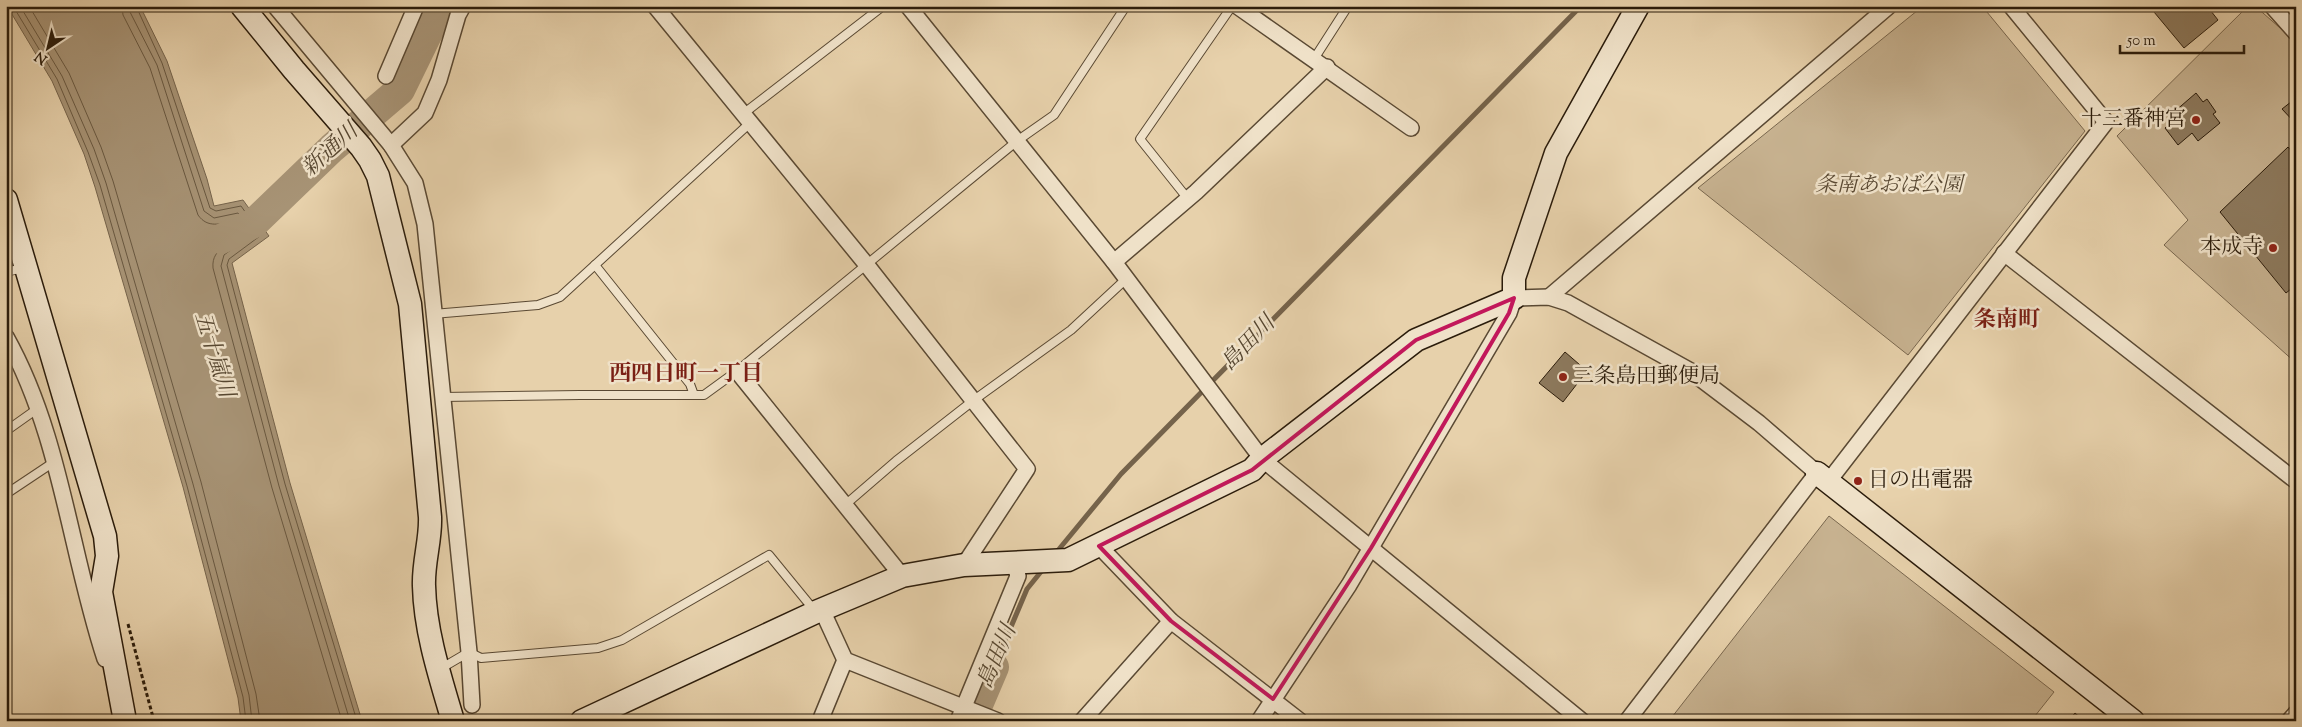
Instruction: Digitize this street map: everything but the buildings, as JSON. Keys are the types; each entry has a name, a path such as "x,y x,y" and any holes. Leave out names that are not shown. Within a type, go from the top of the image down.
{"street":[{"path":"242,6 294,70 361,147 378,176 410,304 431,533 425,565 424,585 438,670 453,721"},
{"path":"276,6 391,145 415,183 424,224 469,652 472,705"},
{"path":"386,76 416,6"},
{"path":"391,145 425,113 439,80 458,14 463,6"},
{"path":"655,6 866,264 1027,469 964,565"},
{"path":"908,6 1114,262 1262,459 1582,721"},
{"path":"1236,6 1327,67 1411,128"},
{"path":"1259,721 1371,548 1509,313 1514,298 1514,278 1556,153 1638,6"},
{"path":"1549,297 1890,6"},
{"path":"1627,721 2004,253 2106,122 2011,6"},
{"path":"2272,6 2296,33"},
{"path":"1114,262 1188,199 1327,67"},
{"path":"6,200 17,269 105,536 107,556 101,592 123,716"},
{"path":"2004,253 2296,481"},
{"path":"582,721 819,611 902,576 964,565 1068,560 1252,470 1262,459 1416,340 1514,298 1549,297 1568,303 1689,370 1759,423 1823,477 2133,721"},
{"path":"6,336 18,357 54,462 95,630 123,716"},
{"path":"736,372 902,576"},
{"path":"1099,546 1171,621 1300,721"},
{"path":"960,714 1018,576 1014,562"},
{"path":"819,611 845,660 960,714 991,719"},
{"path":"1082,721 1171,621"},
{"path":"820,721 845,660"},
{"path":"2290,721 2296,713"}],"lane":[{"path":"433,314 538,305 560,297 746,118 884,6"},
{"path":"442,397 704,395 736,372 1017,141 1054,115 1126,6"},
{"path":"1188,199 1140,140 1232,6"},
{"path":"1314,59 1348,6"},
{"path":"595,265 690,384 694,395"},
{"path":"845,505 974,400 1071,330 1126,279"},
{"path":"6,431 37,409"},
{"path":"6,494 54,462"},
{"path":"438,670 469,652 481,658 598,648 622,640 769,555 819,611"}],"path":[{"path":"126,616 154,721"}],"highlighted area":[{"path":"1514,298 1509,313 1371,548 1273,699 1171,621 1099,546 1252,470 1416,340"}],"green space":[{"name":"条南あおば公園","path":"1923,6 1982,6 2085,131 1908,355 1698,188"},
{"path":"2248,6 2255,6 2296,42 2296,363 2164,245 2188,220 2117,136"},
{"path":"1829,516 2054,692 2031,721 1676,721 1672,717"}],"water":[{"name":"五十嵐川","path":"7,6 140,6 167,61 207,179 214,206 243,200 269,236 232,263 290,483 362,721 241,721 238,698 183,487 95,187 84,154 52,81"}],"waterway":[{"name":"新通川","path":"221,239 254,223 332,148 400,90 441,6"},
{"name":"島田川","path":"1055,554 1121,474 1581,6"},
{"name":"島田川","path":"994,667 1027,589 1044,568"},
{"name":"島田川","path":"971,721 994,667"}],"place":[{"name":"十三番神宮","path":"2196,120"},
{"name":"本成寺","path":"2273,248"},
{"name":"三条島田郵便局","path":"1563,377"},
{"name":"日の出電器","path":"1858,481"}],"district":[{"name":"条南町","path":"2007,321"},
{"name":"西四日町一丁目","path":"686,375"}]}
